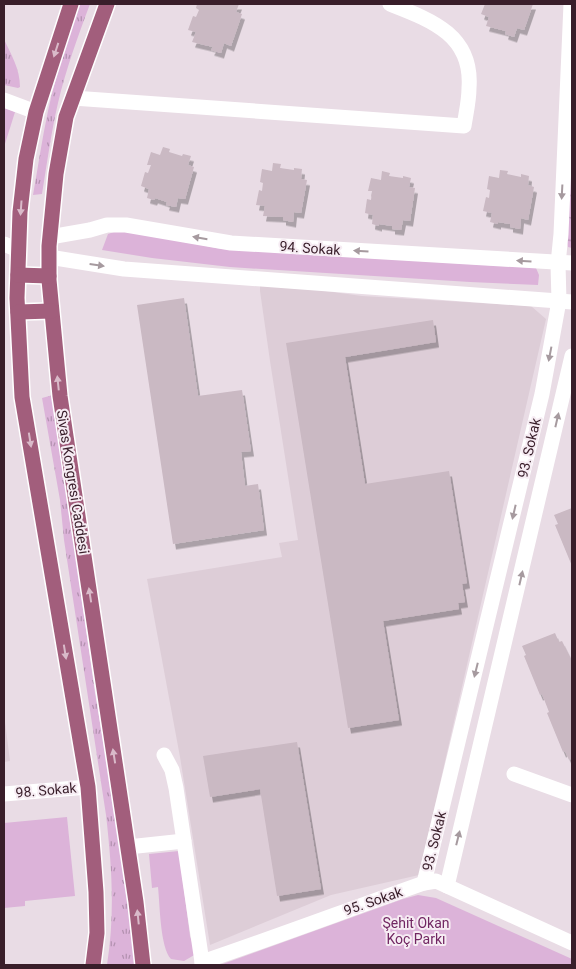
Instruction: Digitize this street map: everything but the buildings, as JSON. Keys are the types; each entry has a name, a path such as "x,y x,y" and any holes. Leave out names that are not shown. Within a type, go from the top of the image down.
{"main road":[{"path":"71,4 36,112 26,158 18,250 18,312 22,397 88,787 96,892 97,933 94,965"},
{"name":"Sivas Kongresi Caddesi","path":"107,4 66,117 56,174 50,237 49,276 60,396 128,847 143,965"},
{"path":"18,275 49,276"},
{"path":"18,312 51,311"}],"street":[{"path":"73,98 464,126 470,87 468,67 463,50 456,40 433,22 390,4"},
{"name":"93. Sokak","path":"424,882 566,302 565,263 561,234 570,108 572,4"},
{"path":"4,100 36,112"},
{"name":"94. Sokak","path":"50,237 90,230 106,225 126,225 231,243 565,263"},
{"path":"4,244 18,250"},
{"path":"49,257 124,269 566,302"},
{"name":"93. Sokak","path":"447,886 572,356"},
{"path":"492,602 514,607"},
{"path":"164,755 172,770 176,788 202,964"},
{"path":"514,774 572,795"},
{"name":"98. Sokak","path":"4,794 88,787"},
{"path":"128,847 184,841"},
{"name":"95. Sokak","path":"202,964 424,882 436,882 447,886 572,943"}],"shaded area":[{"path":"260,282 362,296 531,306 546,319 419,875 331,895 210,945 180,757 147,579 282,557 279,543 298,540 270,361"},
{"path":"4,714 10,761 4,762"}],"green space":[{"path":"80,4 90,4 61,90 42,194 33,195 51,97"},
{"path":"4,39 17,68 20,80 20,87 18,88 4,85"},
{"path":"4,108 15,112 4,147"},
{"path":"572,132 572,248 568,247 566,239"},
{"path":"117,231 162,237 221,249 536,268 539,275 538,285 230,267 102,250 108,234"},
{"path":"53,395 95,693 129,894 135,965 107,965 112,909 108,834 64,540 60,500 42,398"},
{"path":"67,817 75,896 25,901 25,906 4,908 4,823"},
{"path":"179,851 190,936 196,954 184,961 171,959 167,953 161,925 158,887 152,888 149,854"},
{"name":"Şehit Okan Koç Parkı","path":"418,895 436,898 572,959 572,965 220,965 403,899"}]}
